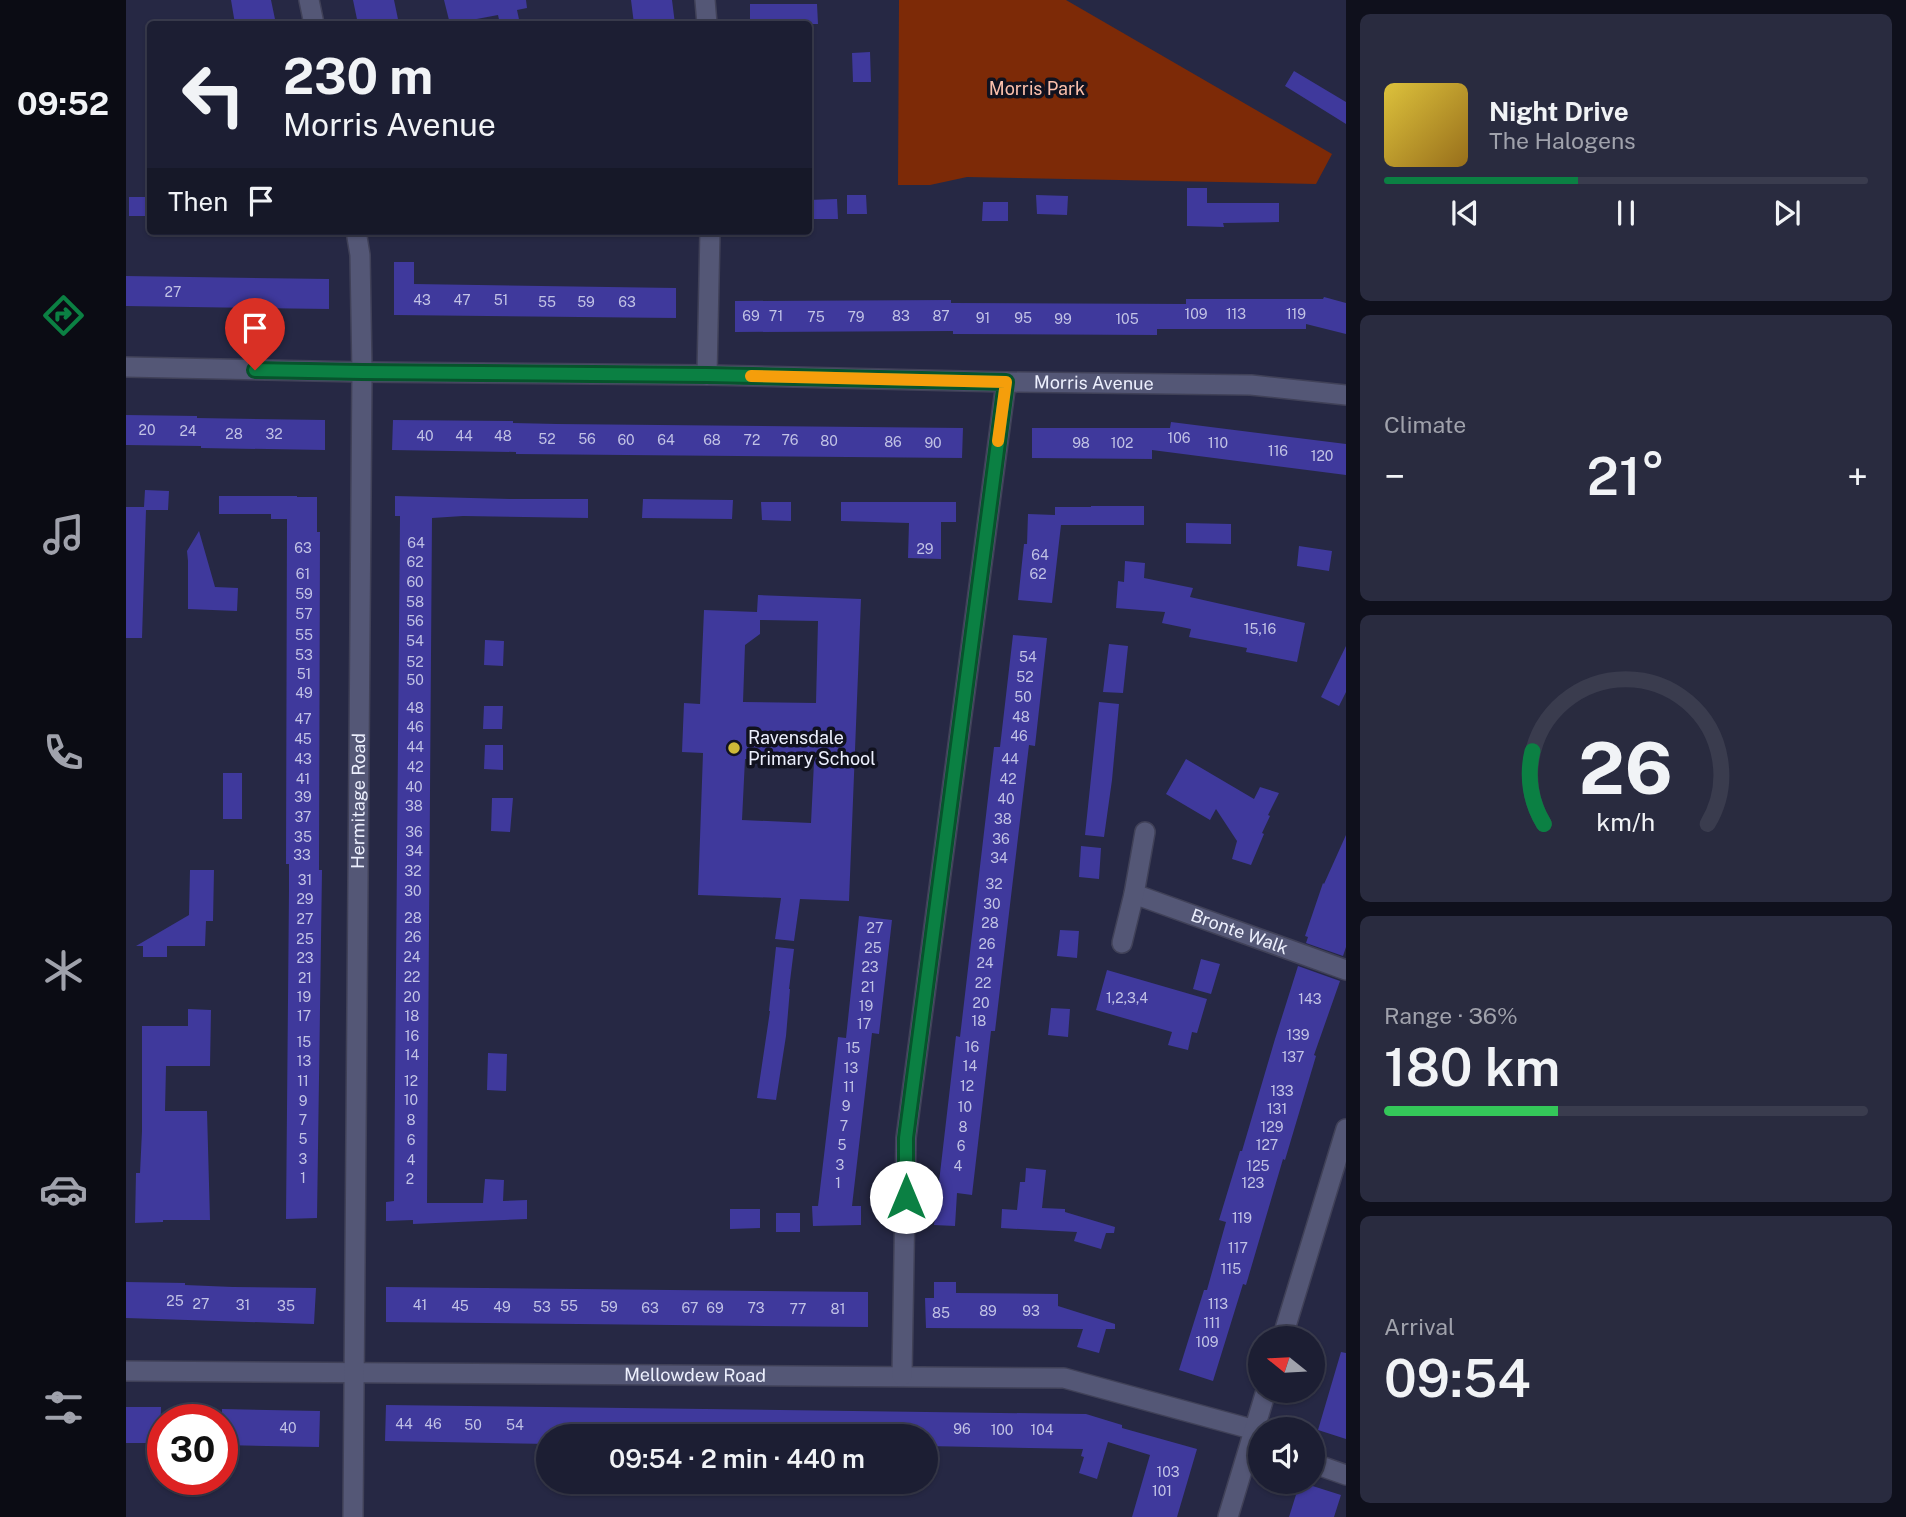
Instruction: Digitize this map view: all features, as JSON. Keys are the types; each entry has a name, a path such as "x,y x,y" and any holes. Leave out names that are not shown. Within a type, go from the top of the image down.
{"street":[{"path":"309,0 313,21"},
{"path":"705,0 707,21"},
{"name":"Hermitage Road","path":"353,1517 362,372 360,255 357,235"},
{"path":"707,375 710,235"},
{"name":"Morris Avenue","path":"126,367 1251,385 1346,395"},
{"path":"902,1376 906,1138 1006,382"},
{"path":"1122,943 1134,894 1144,832"},
{"name":"Bronte Walk","path":"1134,894 1346,970"},
{"path":"1286,1326 1346,1129"},
{"name":"Mellowdew Road","path":"126,1371 1064,1378 1248,1438"},
{"path":"1228,1517 1248,1460"},
{"path":"1325,1468 1346,1475"}],"green space":[{"name":"Morris Park","path":"899,0 1066,0 1332,154 1316,184 967,177 930,185 898,185"}],"building":[{"path":"231,0 271,0 275,21 234,21"},
{"path":"353,0 394,0 398,21 357,21"},
{"path":"444,0 526,0 527,8 517,10 519,21 499,21 498,15 449,21"},
{"path":"631,0 672,0 675,21 634,21"},
{"path":"750,4 817,4 818,24 812,24 812,21 750,21"},
{"path":"870,52 871,82 853,82 852,53"},
{"path":"1294,71 1346,102 1346,124 1285,86"},
{"path":"1187,188 1207,188 1207,203 1279,203 1279,222 1223,223 1224,227 1187,226"},
{"path":"847,195 866,195 867,214 847,214"},
{"path":"1036,195 1068,196 1067,215 1037,214"},
{"path":"129,197 147,197 147,216 129,216"},
{"path":"837,199 838,219 812,219 812,200"},
{"path":"983,202 1008,202 1008,221 982,221"},
{"path":"394,262 414,262 414,284 676,288 676,318 394,315"},
{"path":"126,276 329,279 329,309 126,306"},
{"path":"1324,297 1346,303 1346,334 1306,324 1306,329 1157,329 1157,335 953,334 953,331 735,332 735,301 951,300 951,303 1186,304 1186,299"},
{"path":"126,415 325,420 325,450 126,445"},
{"path":"393,420 963,428 962,458 516,454 392,450"},
{"path":"1171,422 1346,444 1346,475 1152,450 1152,459 1032,458 1032,428 1170,428"},
{"path":"145,490 169,491 168,510 146,510 142,638 126,638 126,507 144,507"},
{"path":"219,496 317,497 317,532 320,532 319,870 322,870 317,1218 286,1219 289,890 289,864 286,864 287,519 271,519 271,514 219,514"},
{"path":"395,496 588,499 588,518 432,518 427,1203 483,1203 485,1179 504,1180 503,1201 527,1200 527,1219 413,1224 413,1220 386,1221 386,1202 394,1201 400,516 395,516"},
{"path":"643,499 733,500 732,519 642,518"},
{"path":"761,502 791,502 791,521 762,520"},
{"path":"841,502 956,502 956,522 941,522 941,559 908,558 909,523 841,521"},
{"path":"1144,506 1144,525 1061,525 1052,603 1018,600 1024,544 1027,544 1028,514 1055,515 1055,507"},
{"path":"1186,523 1231,524 1231,544 1186,543"},
{"path":"199,531 215,587 238,588 237,611 188,609 187,551"},
{"path":"1299,546 1332,551 1329,571 1297,566"},
{"path":"1125,561 1145,563 1144,578 1193,588 1190,597 1305,623 1297,662 1246,652 1247,648 1189,637 1191,629 1162,623 1165,612 1116,608 1118,581 1124,582"},
{"path":"758,595 861,599 849,901 800,899 794,941 775,939 781,898 698,895 703,753 682,752 684,703 700,704 704,610 757,612","holes":["760,620 818,621 816,703 743,702 745,645 760,634","745,759 814,762 811,823 742,820"]},
{"path":"1013,635 1047,638 1035,746 1029,745 995,1031 991,1031 972,1195 957,1193 955,1226 934,1225 956,1036 960,1037 994,747 1000,747"},
{"path":"485,640 504,641 503,666 484,665"},
{"path":"1109,644 1128,646 1123,693 1103,692"},
{"path":"1346,646 1346,692 1339,706 1321,697"},
{"path":"1099,702 1119,704 1104,837 1085,835"},
{"path":"484,706 503,706 502,729 483,729"},
{"path":"485,745 503,745 503,770 484,769"},
{"path":"1186,759 1254,799 1260,787 1279,793 1268,815 1270,816 1262,833 1264,834 1251,865 1232,859 1237,841 1216,809 1210,820 1166,794"},
{"path":"223,773 242,773 242,819 223,819"},
{"path":"492,798 513,798 510,832 491,831"},
{"path":"1346,835 1346,947 1343,956 1306,943 1308,937 1305,936 1323,883"},
{"path":"1081,846 1101,848 1099,879 1079,877"},
{"path":"190,870 214,870 213,921 206,921 205,946 167,946 167,957 143,957 143,946 136,946 189,915"},
{"path":"859,916 892,920 879,1034 872,1033 852,1206 861,1206 861,1225 813,1226 812,1206 818,1206 838,1037 846,1038"},
{"path":"1060,930 1079,931 1077,958 1057,956"},
{"path":"776,947 794,949 786,1036 776,1100 757,1098"},
{"path":"1201,959 1220,964 1211,994 1193,989"},
{"path":"1298,966 1340,981 1314,1055 1316,1056 1246,1285 1243,1284 1213,1381 1179,1370 1204,1290 1207,1290 1226,1222 1219,1220"},
{"path":"1107,970 1207,999 1197,1033 1192,1032 1188,1050 1168,1045 1172,1032 1096,1010"},
{"path":"1051,1008 1070,1009 1068,1037 1048,1035"},
{"path":"188,1009 211,1010 210,1066 166,1066 165,1111 207,1111 210,1220 135,1223 136,1173 140,1173 142,1131 142,1026 188,1026"},
{"path":"488,1053 507,1054 506,1091 487,1090"},
{"path":"1026,1168 1046,1170 1042,1208 1065,1209 1065,1212 1115,1227 1114,1233 1106,1233 1101,1249 1074,1241 1077,1232 1001,1228 1002,1209 1017,1210 1020,1182 1025,1182"},
{"path":"730,1209 760,1209 760,1228 730,1229"},
{"path":"776,1213 800,1213 800,1232 776,1232"},
{"path":"126,1282 316,1288 314,1324 126,1318"},
{"path":"934,1282 956,1282 956,1293 1058,1294 1058,1306 1115,1324 1115,1329 1106,1329 1099,1353 1077,1347 1083,1329 926,1328 925,1298 934,1298"},
{"path":"386,1287 868,1292 868,1327 386,1322"},
{"path":"1341,1352 1346,1353 1346,1439 1325,1432 1325,1417 1322,1417"},
{"path":"386,1405 1086,1414 1122,1425 1122,1428 1197,1449 1177,1517 1132,1517 1150,1455 1108,1442 1097,1479 1079,1473 1084,1457 1081,1456 1083,1449 938,1446 938,1424 536,1424 536,1444 385,1441"},
{"path":"126,1407 147,1407 147,1443 126,1443"},
{"path":"238,1409 320,1411 319,1447 238,1445"},
{"path":"1325,1490 1341,1495 1334,1517 1289,1517 1296,1494 1325,1494"}],"slow traffic":[{"path":"751,376 1006,382 998,441"}],"place":[{"name":"Ravensdale Primary School","path":"734,748"}],"route":[{"path":"255,370 707,375 1006,382 906,1138 906,1197"}]}
